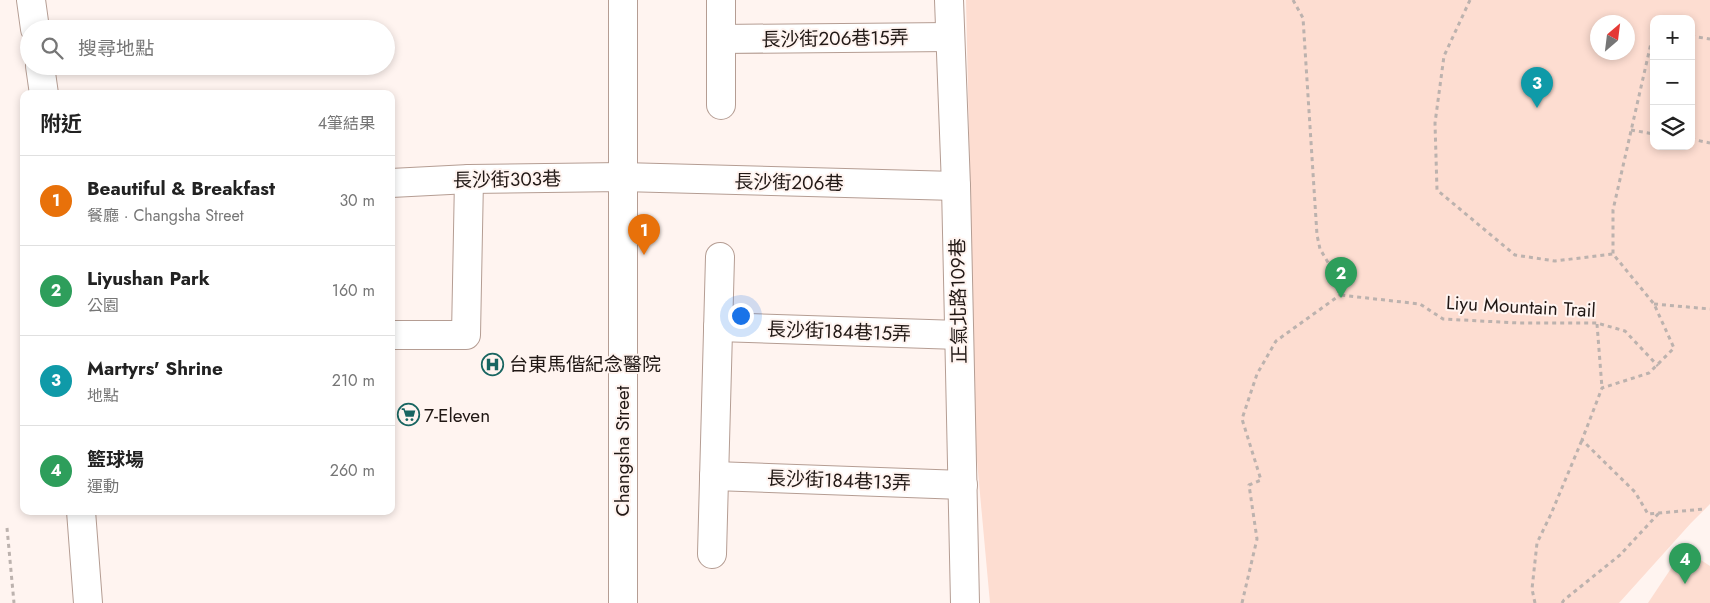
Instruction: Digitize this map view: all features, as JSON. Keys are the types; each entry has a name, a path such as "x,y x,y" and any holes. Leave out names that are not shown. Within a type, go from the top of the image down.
{"street":[{"path":"31,0 34,20"},
{"name":"Changsha Street","path":"623,0 623,603"},
{"path":"721,0 721,105"},
{"name":"正氣北路109巷","path":"949,0 956,186 965,603"},
{"name":"長沙街206巷15弄","path":"721,39 950,37"},
{"path":"41,75 43,90"},
{"name":"長沙街303巷","path":"395,183 469,179 622,178"},
{"name":"長沙街206巷","path":"622,178 956,186"},
{"path":"395,336 466,335 469,179"},
{"path":"712,554 720,257"},
{"name":"長沙街184巷15弄","path":"718,327 959,335"},
{"name":"長沙街184巷13弄","path":"714,476 963,485"},
{"path":"81,515 88,603"}],"path":[{"path":"1242,603 1257,539 1249,485 1261,480 1242,419 1257,374 1276,342 1340,295 1329,264 1320,249 1317,235 1303,18 1294,0"},
{"path":"1470,0 1444,56 1435,122 1438,190 1515,255 1555,261 1613,254"},
{"path":"1695,37 1710,39"},
{"path":"1602,388 1650,373 1674,348 1654,304 1613,254 1613,210 1650,47"},
{"path":"1631,130 1650,133"},
{"path":"1695,140 1710,142"},
{"name":"Liyu Mountain Trail","path":"1340,295 1420,304 1443,319 1519,323 1597,323 1625,331 1658,366"},
{"path":"1654,304 1710,309"},
{"path":"1535,603 1532,589 1537,543 1551,514 1602,388 1597,323"},
{"path":"1582,440 1635,492 1648,514 1705,509"},
{"path":"1562,603 1620,555 1660,513"},
{"path":"7,528 14,603"}],"shaded area":[{"path":"966,0 1710,0 1710,504 1619,603 990,603 976,450"},
{"path":"1684,549 1710,566 1710,603 1648,603"}],"place":[{"name":"Martyrs' Shrine","path":"1537,108"},
{"name":"Beautiful & Breakfast","path":"644,255"},
{"name":"Liyushan Park","path":"1341,298"},
{"name":"台東馬偕紀念醫院","path":"493,364"},
{"name":"7-Eleven","path":"408,415"},
{"name":"籃球場","path":"1685,584"}]}
